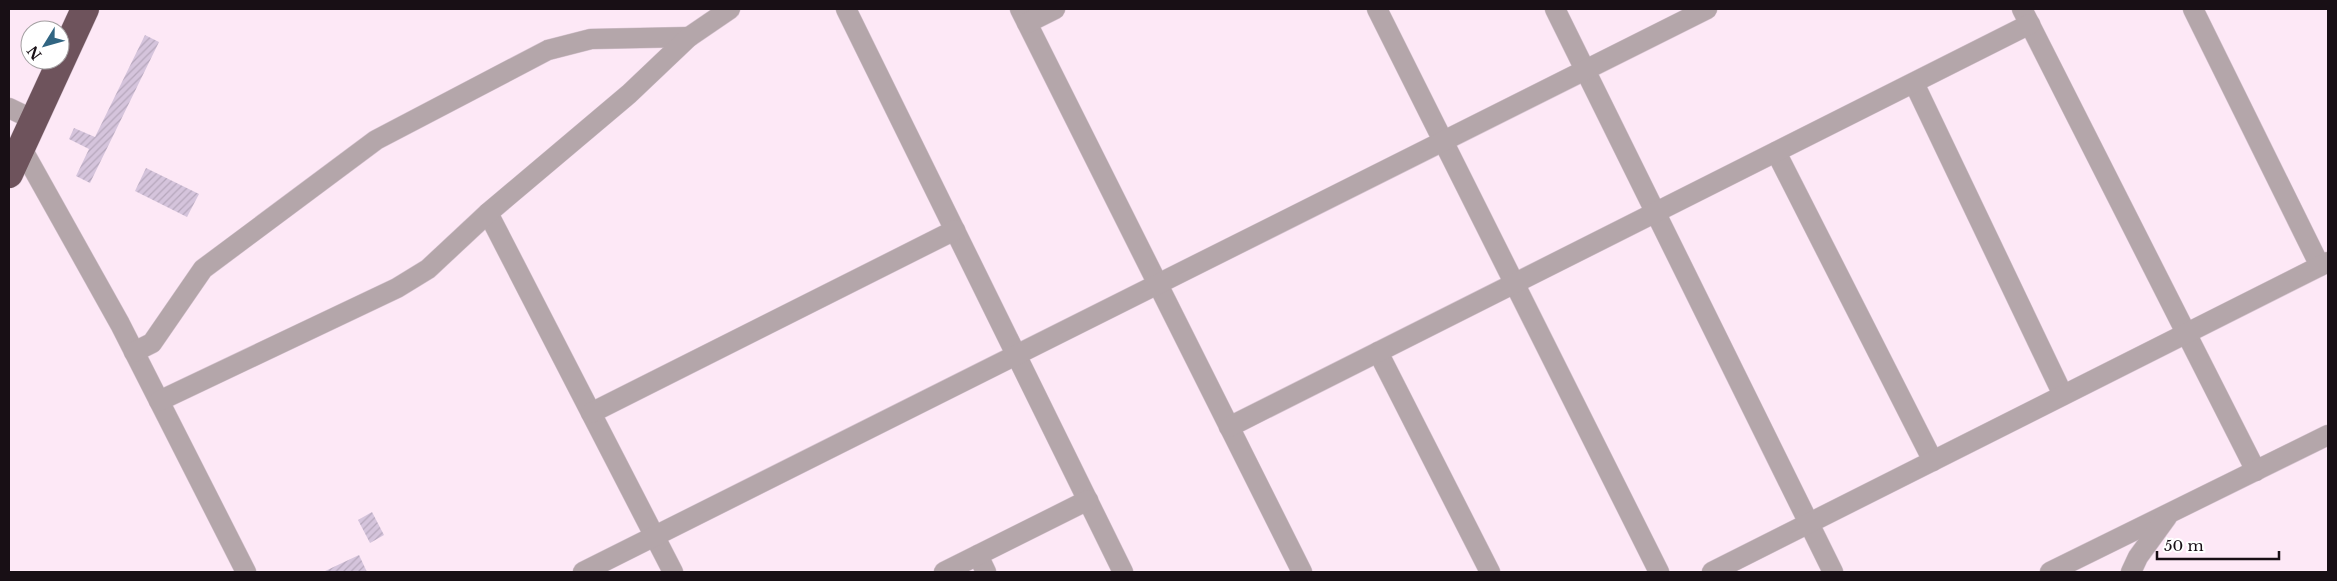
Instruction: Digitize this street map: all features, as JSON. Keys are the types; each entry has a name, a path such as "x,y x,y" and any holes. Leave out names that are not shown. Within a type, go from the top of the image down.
{"highway":[{"path":"9,174 85,9"}],"street":[{"path":"159,401 398,288 428,269 488,213 628,94 689,37 730,9"},
{"path":"846,9 1123,572"},
{"path":"1055,9 1023,16 1302,572"},
{"path":"1378,9 1659,572"},
{"path":"1555,9 1833,572"},
{"path":"583,572 1707,9"},
{"path":"1712,572 2324,264 2193,9"},
{"path":"1229,427 1914,82 2026,16 2256,471"},
{"path":"134,352 152,343 203,269 376,140 548,50 591,39 689,37"},
{"path":"1914,82 2064,395"},
{"path":"9,108 34,120"},
{"path":"21,147 134,352 246,572"},
{"path":"1776,152 1933,461"},
{"path":"488,213 673,572"},
{"path":"591,413 955,230"},
{"path":"1378,352 1490,572"},
{"path":"2050,572 2328,435"},
{"path":"944,572 982,564 1088,500"},
{"path":"2131,572 2138,557 2170,513"}],"building":[{"path":"145,35 159,42 90,183 76,176 89,149 69,139 74,128 95,137"},
{"path":"146,168 199,194 187,217 135,191"},
{"path":"372,512 384,535 370,543 358,520"},
{"path":"359,555 367,572 323,572"}]}
